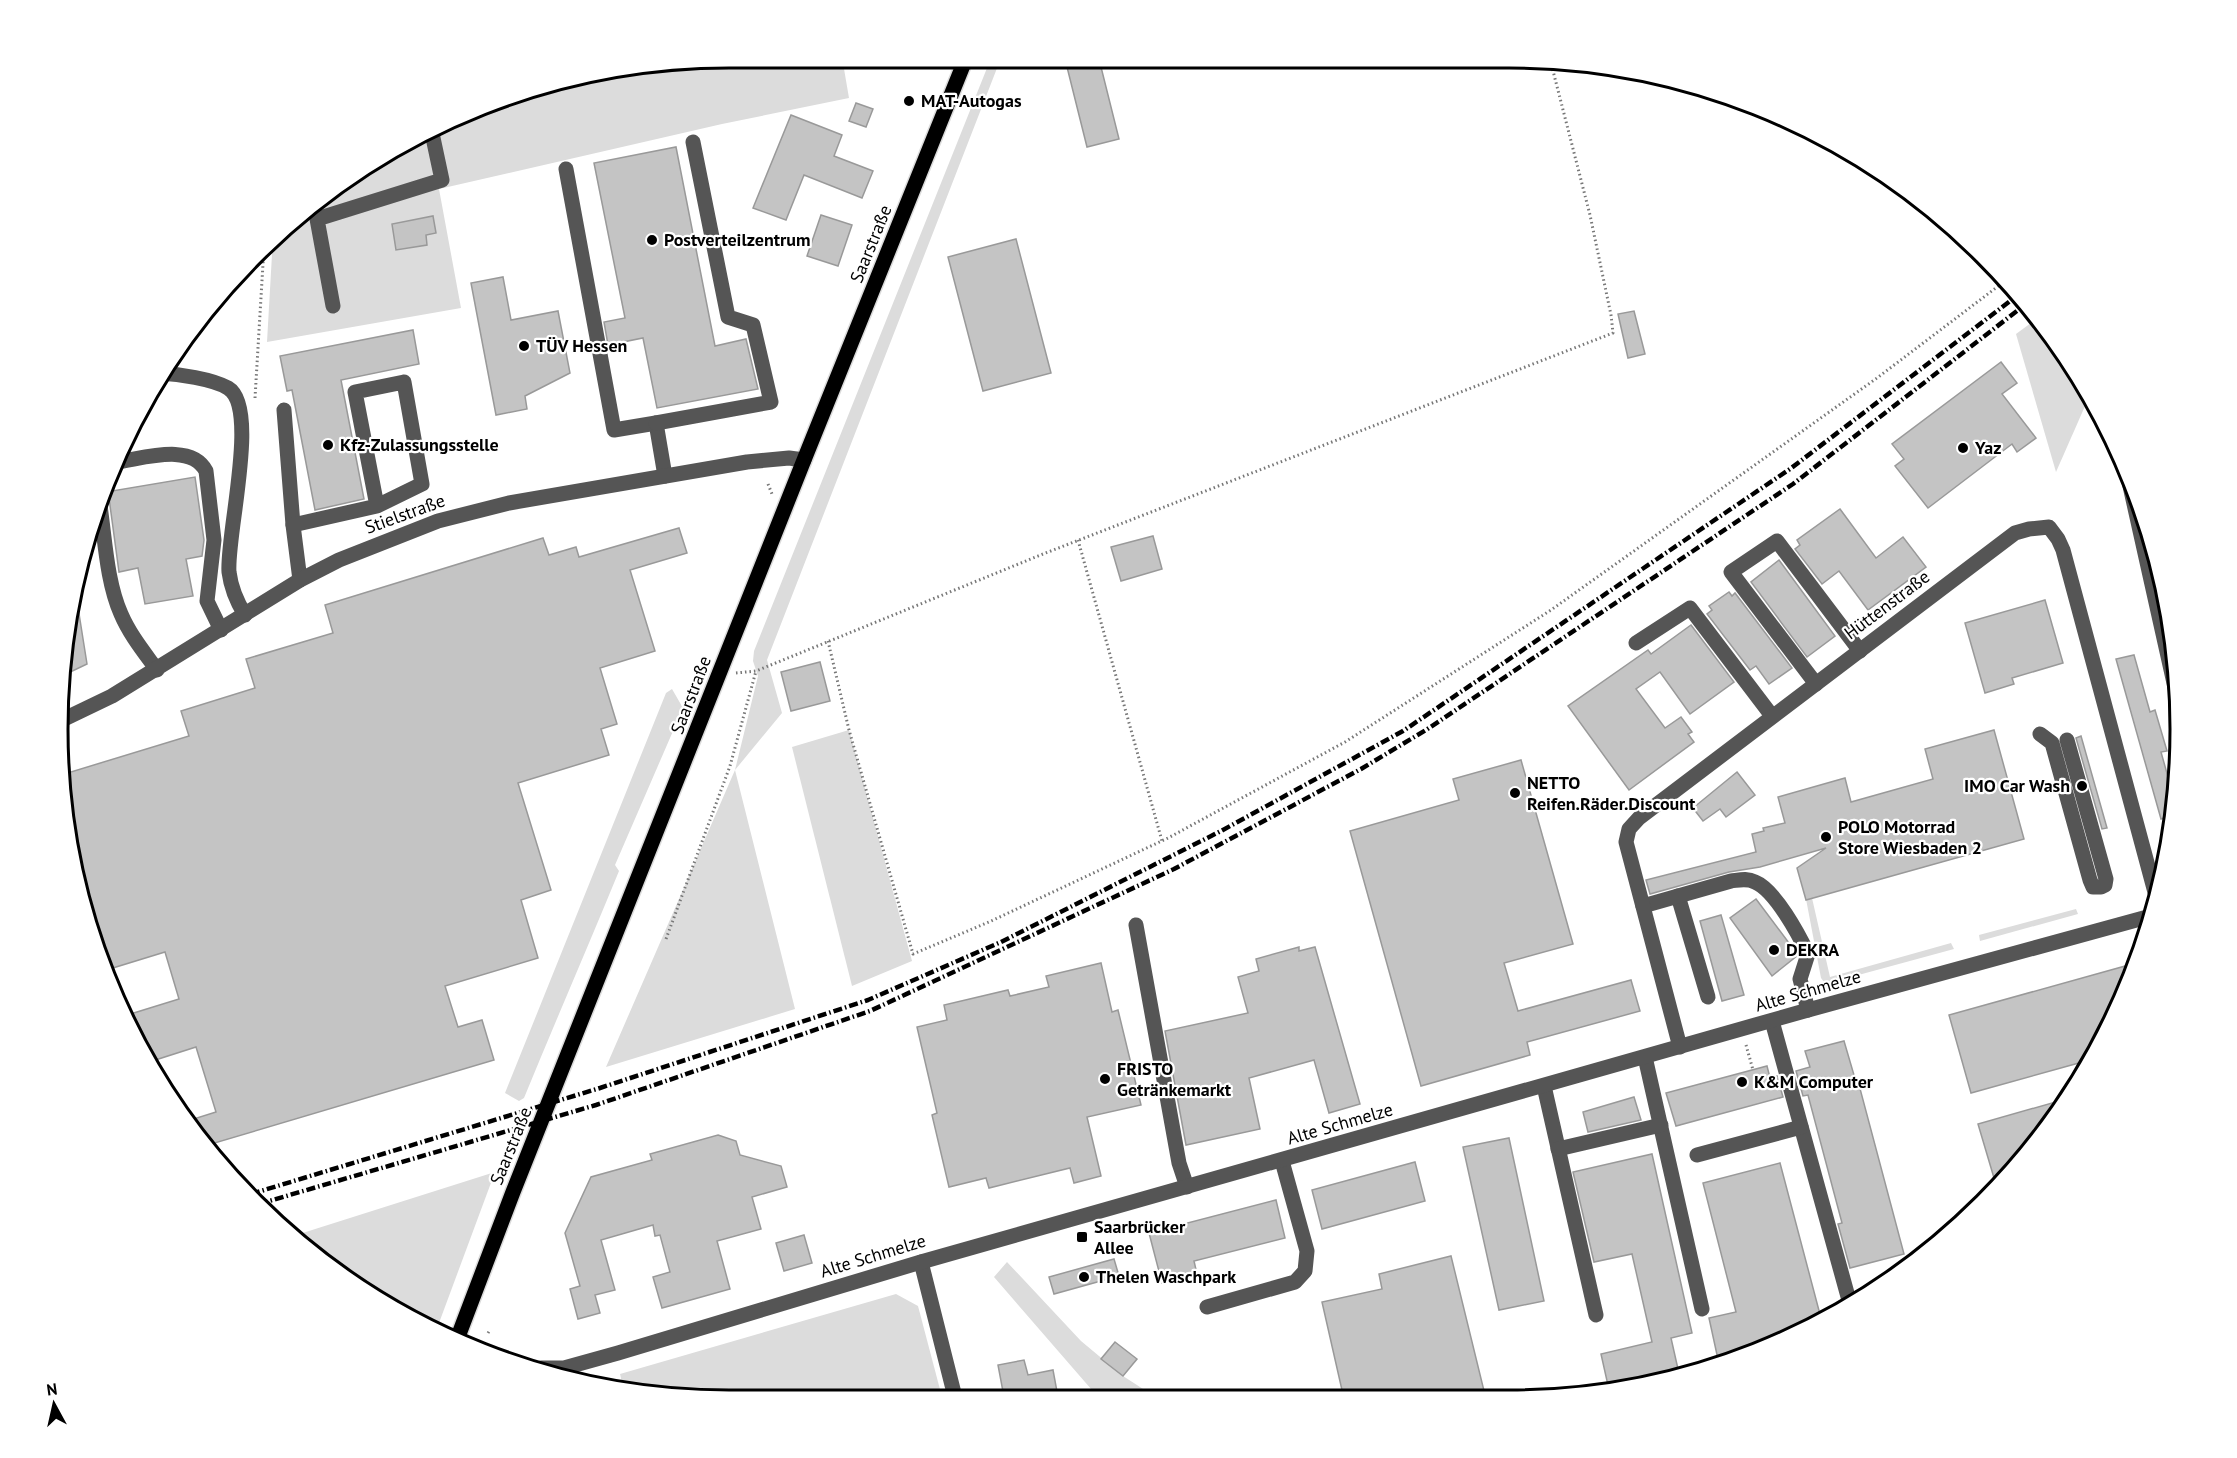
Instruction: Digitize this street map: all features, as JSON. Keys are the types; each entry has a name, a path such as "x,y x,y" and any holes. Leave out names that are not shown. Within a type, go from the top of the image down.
{"main road":[{"name":"Saarstraße","path":"460,1333 513,1192 962,68"}],"street":[{"path":"333,306 316,219 442,180 433,138"},
{"path":"566,170 614,430 771,402 753,325 728,317 693,142"},
{"path":"171,374 185,375 228,388 238,400 243,429 229,571 235,598 244,615"},
{"path":"293,525 377,506 422,484 404,381 355,392 377,506"},
{"path":"284,410 293,525 300,580"},
{"path":"656,423 665,476"},
{"path":"125,461 175,454 194,458 202,463 206,471 214,540 207,601 221,630"},
{"name":"Stielstraße","path":"68,717 112,696 157,670 300,580 339,560 472,511 773,459 804,460"},
{"path":"102,519 112,583 120,612 129,631 157,670"},
{"name":"Hüttenstraße","path":"1680,1047 1626,842 1629,830 1639,818 2015,533 2049,527 2063,550 2152,880"},
{"path":"1816,684 1731,572 1777,541 1860,651"},
{"path":"2144,547 2161,626"},
{"path":"1636,643 1690,608 1772,717"},
{"path":"2040,734 2052,742 2090,880 2093,887 2101,888 2105,885 2106,879 2067,740"},
{"path":"1643,906 1731,881 1745,879 1757,882 1783,910 1808,954 1800,979 1808,1010"},
{"path":"1678,896 1708,997"},
{"name":"Alte Schmelze","path":"558,1368 618,1353 921,1262 1741,1029 2141,919"},
{"path":"1136,925 1179,1163 1187,1187"},
{"path":"1772,1021 1848,1296"},
{"path":"1645,1057 1702,1309"},
{"path":"1544,1086 1596,1315"},
{"path":"1558,1149 1661,1125"},
{"path":"1697,1155 1801,1127"},
{"path":"1207,1307 1295,1282 1305,1271 1307,1251 1282,1161"},
{"path":"921,1262 953,1390"}],"path":[{"path":"722,669 737,673 756,671 1078,540 1613,333 1590,215 1553,69"},
{"path":"828,640 849,730 913,954 989,922 1162,841 1345,742 1551,610 1877,378 1999,286"},
{"path":"768,484 772,498"},
{"path":"1078,540 1162,841"},
{"path":"666,939 730,766 756,671"},
{"path":"1741,1029 1753,1070"}],"shaded area":[{"path":"844,68 849,98 722,124 439,189 461,308 267,342 272,251 326,204 361,179 436,136 516,103 600,80 686,69"},
{"path":"987,68 997,68 767,660 782,713 735,770 758,676 753,661 754,651"},
{"path":"2031,323 2058,361 2085,406 2056,472 2016,334"},
{"path":"672,689 683,708 615,865 619,871 524,1098 519,1101 505,1093 666,693"},
{"path":"849,730 912,961 852,986 792,747"},
{"path":"735,770 795,1009 606,1067"},
{"path":"1812,898 1830,977 1951,943 1954,949 1829,983 1824,982 1821,978 1806,899"},
{"path":"2076,909 2078,914 1980,941 1979,935"},
{"path":"495,1172 439,1323 398,1302 361,1279 302,1233"},
{"path":"1007,1262 1081,1341 1123,1376 1145,1390 1092,1390 994,1277"},
{"path":"896,1294 918,1306 940,1390 686,1389 622,1382 620,1374"}],"building":[{"path":"1067,68 1101,68 1119,139 1087,147"},
{"path":"856,103 873,109 866,127 849,121"},
{"path":"791,115 842,135 834,156 873,171 862,198 804,175 786,220 753,208"},
{"name":"Postverteilzentrum","path":"676,147 715,346 746,339 758,389 657,408 643,338 608,345 604,322 625,318 594,163"},
{"path":"821,215 852,225 838,266 807,256"},
{"path":"433,216 436,233 426,235 427,245 396,250 392,224"},
{"path":"1016,239 1051,373 983,391 948,257"},
{"name":"TÜV Hessen","path":"503,277 511,320 558,311 570,373 525,396 527,409 496,415 471,283"},
{"path":"1634,311 1645,354 1628,358 1618,314"},
{"name":"Kfz-Zulassungsstelle","path":"413,330 419,364 341,380 364,499 315,510 292,390 287,391 280,356"},
{"name":"Yaz","path":"2001,362 2017,383 2002,394 2036,438 2017,452 2012,444 1928,508 1895,466 1904,459 1892,444"},
{"path":"195,477 204,540 202,556 186,559 193,596 145,604 138,568 119,572 109,499 112,491"},
{"path":"1840,509 1876,558 1903,537 1926,567 1868,610 1839,571 1822,584 1795,549 1800,545 1797,540"},
{"path":"679,528 687,553 630,570 655,651 600,668 617,724 601,729 609,755 518,783 551,890 521,900 538,958 445,986 458,1027 482,1020 494,1060 214,1143 194,1119 216,1112 196,1047 156,1060 132,1013 179,999 165,952 113,968 90,900 80,858 69,773 189,736 181,711 255,688 246,659 333,633 325,605 543,538 549,555 576,547 579,557"},
{"path":"1153,536 1162,569 1121,581 1111,547"},
{"path":"1779,560 1835,636 1807,657 1751,582"},
{"path":"1729,592 1732,596 1735,593 1792,668 1769,684 1756,666 1750,670 1707,614 1712,610 1709,606"},
{"path":"2045,600 2063,663 2012,678 2014,684 1985,693 1965,623"},
{"path":"78,610 87,664 70,672"},
{"path":"1691,625 1734,682 1690,714 1660,672 1636,689 1665,728 1681,717 1692,732 1688,734 1694,742 1629,790 1568,706 1648,650 1651,654"},
{"path":"2134,655 2150,712 2155,710 2167,751 2161,752 2168,776 2164,815 2161,819 2116,659"},
{"path":"820,662 830,701 791,711 781,672"},
{"path":"1994,730 2024,839 1806,900 1797,868 1826,848 1650,894 1646,880 1756,852 1752,834 1764,831 1763,828 1785,823 1778,797 1845,778 1851,802 1933,779 1925,749"},
{"path":"2081,736 2107,828 2102,829 2076,738"},
{"path":"1521,760 1573,944 1504,963 1518,1011 1631,980 1640,1011 1527,1042 1530,1055 1421,1086 1350,831 1459,800 1453,779"},
{"path":"1737,772 1755,795 1726,817 1720,809 1703,821 1693,808"},
{"path":"1756,899 1798,955 1772,976 1730,918"},
{"path":"1721,915 1744,995 1722,1001 1700,921"},
{"path":"1299,947 1299,951 1315,947 1360,1104 1329,1113 1314,1060 1249,1078 1260,1129 1186,1145 1165,1031 1248,1013 1238,977 1259,971 1256,959"},
{"path":"1101,963 1112,1012 1118,1010 1141,1105 1087,1117 1101,1176 1074,1183 1070,1168 989,1188 986,1178 949,1187 932,1115 937,1113 917,1027 947,1020 944,1005 1008,990 1010,996 1049,987 1046,976"},
{"path":"2125,966 2101,1022 2079,1063 1971,1093 1949,1015"},
{"path":"1844,1041 1856,1082 1858,1081 1904,1254 1850,1268 1838,1224 1842,1223 1808,1095 1803,1096 1796,1071 1810,1067 1805,1051"},
{"path":"1767,1066 1770,1078 1777,1076 1783,1097 1676,1126 1666,1093"},
{"path":"1634,1097 1641,1120 1588,1132 1583,1112"},
{"path":"2054,1102 2033,1132 1994,1177 1978,1124"},
{"path":"718,1135 736,1141 740,1155 781,1166 787,1187 752,1197 761,1229 717,1241 730,1289 662,1308 653,1277 670,1272 660,1235 655,1236 653,1225 601,1240 615,1290 595,1295 600,1313 578,1319 570,1289 580,1286 565,1233 591,1177 652,1160 650,1154"},
{"path":"1509,1138 1544,1301 1499,1310 1463,1147"},
{"path":"1652,1154 1692,1333 1671,1338 1678,1368 1607,1383 1601,1354 1652,1342 1632,1254 1594,1262 1573,1172"},
{"path":"1415,1162 1425,1201 1322,1229 1312,1190"},
{"path":"1780,1163 1819,1312 1761,1340 1717,1356 1709,1318 1736,1312 1703,1183"},
{"path":"1276,1200 1285,1238 1194,1261 1197,1274 1162,1283 1149,1233"},
{"path":"804,1235 812,1263 784,1271 776,1243"},
{"path":"1451,1256 1484,1390 1342,1390 1322,1302 1382,1289 1379,1274"},
{"name":"Thelen Waschpark","path":"1114,1259 1119,1276 1054,1294 1049,1277"},
{"path":"1115,1342 1137,1359 1123,1376 1101,1359"},
{"path":"1024,1360 1028,1375 1053,1370 1057,1390 1003,1390 998,1365"}],"railway":[{"path":"257,1192 600,1088 868,1000 1001,942 1221,831 1403,731 1790,469 2011,300"},
{"path":"266,1202 596,1105 870,1011 1174,869 1361,769 1426,730 1793,484 2019,309"}],"place":[{"name":"MAT-Autogas","path":"909,101"},
{"name":"Postverteilzentrum","path":"652,240"},
{"name":"TÜV Hessen","path":"524,346"},
{"name":"Kfz-Zulassungsstelle","path":"328,445"},
{"name":"Yaz","path":"1963,448"},
{"name":"IMO Car Wash","path":"2082,786"},
{"name":"NETTO Reifen.Räder.Discount","path":"1515,793"},
{"name":"POLO Motorrad Store Wiesbaden 2","path":"1826,837"},
{"name":"DEKRA","path":"1774,950"},
{"name":"FRISTO Getränkemarkt","path":"1105,1079"},
{"name":"K&M Computer","path":"1742,1082"},
{"name":"Saarbrücker Allee","path":"1082,1237"},
{"name":"Thelen Waschpark","path":"1084,1277"}]}
